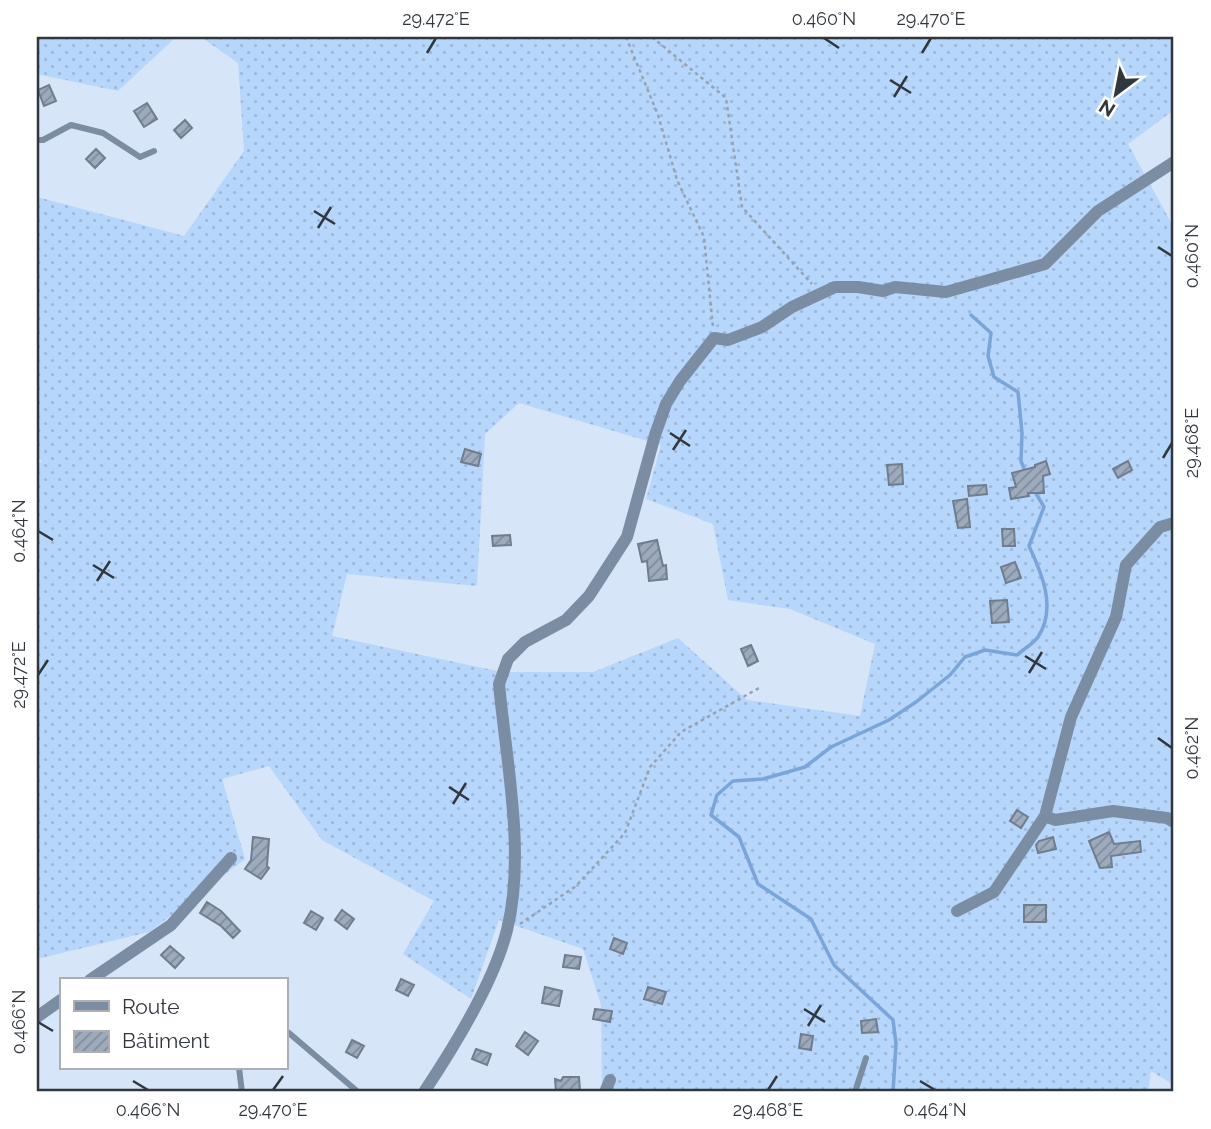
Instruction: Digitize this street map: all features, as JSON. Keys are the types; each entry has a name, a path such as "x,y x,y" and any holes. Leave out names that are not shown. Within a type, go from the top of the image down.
{"street":[{"path":"424,1092 482,994 506,933 512,906 515,846 499,684 508,659 525,642 566,620 589,596 627,537 655,435 666,404 680,380 714,338 728,341 762,327 792,307 835,287 883,291 895,287 946,292 1045,264 1098,211 1174,162"},
{"path":"957,911 994,892 1045,816 1071,717 1116,617 1126,565 1160,527 1174,523"},
{"path":"1045,816 1055,820 1113,811 1167,818 1174,822"},
{"path":"93,978 171,925 230,858"},
{"path":"37,1017 60,1001"}],"lane":[{"path":"37,140 43,140 71,125 103,133 141,157 154,151"},
{"path":"289,1033 358,1092"},
{"path":"855,1092 866,1058"},
{"path":"239,1070 242,1092"}],"path":[{"path":"626,37 658,115 677,180 704,237 714,338"},
{"path":"652,37 726,98 742,207 821,295"},
{"path":"506,933 576,886 625,833 650,767 681,733 759,688"}],"shaded area":[{"path":"37,37 176,37 118,91 37,74"},
{"path":"201,37 1174,37 1174,110 1128,144 1174,228 1174,1085 1151,1071 1148,1092 602,1092 601,1005 583,949 499,920 471,999 403,954 434,901 322,840 269,766 222,779 245,859 149,932 37,959 37,463 42,462 37,455 37,197 184,236 244,151 238,63","holes":["519,403 661,445 646,499 713,524 728,600 790,609 875,644 860,716 747,700 678,638 593,672 502,672 332,636 347,574 477,586 485,434"]}],"building":[{"path":"49,85 56,101 44,106 38,90"},
{"path":"147,103 157,119 144,127 134,111"},
{"path":"185,120 192,128 181,138 174,130"},
{"path":"96,149 105,158 95,168 86,159"},
{"path":"465,449 481,454 478,466 461,462"},
{"path":"1046,461 1050,474 1043,476 1044,493 1028,493 1029,496 1011,499 1009,488 1016,487 1012,473"},
{"path":"1128,461 1132,470 1118,478 1113,469"},
{"path":"902,464 903,484 889,485 887,465"},
{"path":"986,485 987,494 969,496 968,486"},
{"path":"967,499 970,527 958,528 953,501"},
{"path":"1002,529 1014,529 1015,546 1003,546"},
{"path":"510,535 511,545 493,546 492,536"},
{"path":"657,540 663,566 666,565 667,579 649,581 647,561 642,562 638,544"},
{"path":"1015,562 1021,578 1006,583 1001,567"},
{"path":"1007,600 1009,622 992,623 990,601"},
{"path":"751,645 758,661 748,666 741,649"},
{"path":"1017,810 1028,817 1021,828 1010,821"},
{"path":"1109,832 1114,844 1140,841 1141,852 1111,856 1112,867 1100,868 1089,841"},
{"path":"253,837 269,839 269,868 261,879 245,869 251,860"},
{"path":"1053,837 1056,849 1038,853 1036,845 1039,841"},
{"path":"207,902 221,911 240,931 233,938 221,926 200,913"},
{"path":"1024,905 1046,905 1046,922 1024,922"},
{"path":"342,910 354,919 347,929 335,920"},
{"path":"311,911 323,918 316,930 304,923"},
{"path":"614,938 627,943 623,954 610,949"},
{"path":"170,946 184,958 175,968 161,955"},
{"path":"565,955 581,957 579,969 563,967"},
{"path":"401,979 414,985 408,996 396,990"},
{"path":"545,987 562,991 559,1006 542,1003"},
{"path":"648,987 666,992 662,1004 644,999"},
{"path":"595,1009 612,1011 610,1022 593,1019"},
{"path":"876,1019 878,1032 862,1033 861,1021"},
{"path":"525,1032 538,1041 528,1055 516,1046"},
{"path":"801,1034 813,1036 811,1050 799,1048"},
{"path":"352,1040 364,1046 357,1058 346,1052"},
{"path":"476,1049 491,1054 487,1065 472,1059"},
{"path":"563,1077 579,1077 580,1091 556,1092 555,1079 561,1081"}],"waterway":[{"path":"971,315 991,333 988,356 994,377 1018,392 1022,433 1021,461 1026,474"},
{"path":"893,1092 896,1044 893,1020 834,965 811,919 758,884 739,837 711,815 717,795 733,781 763,779 805,767 831,747 889,720 916,702 950,675 965,657 985,650 1017,655 1034,642 1044,626 1047,603 1043,579 1029,546 1044,507 1034,490"}]}
